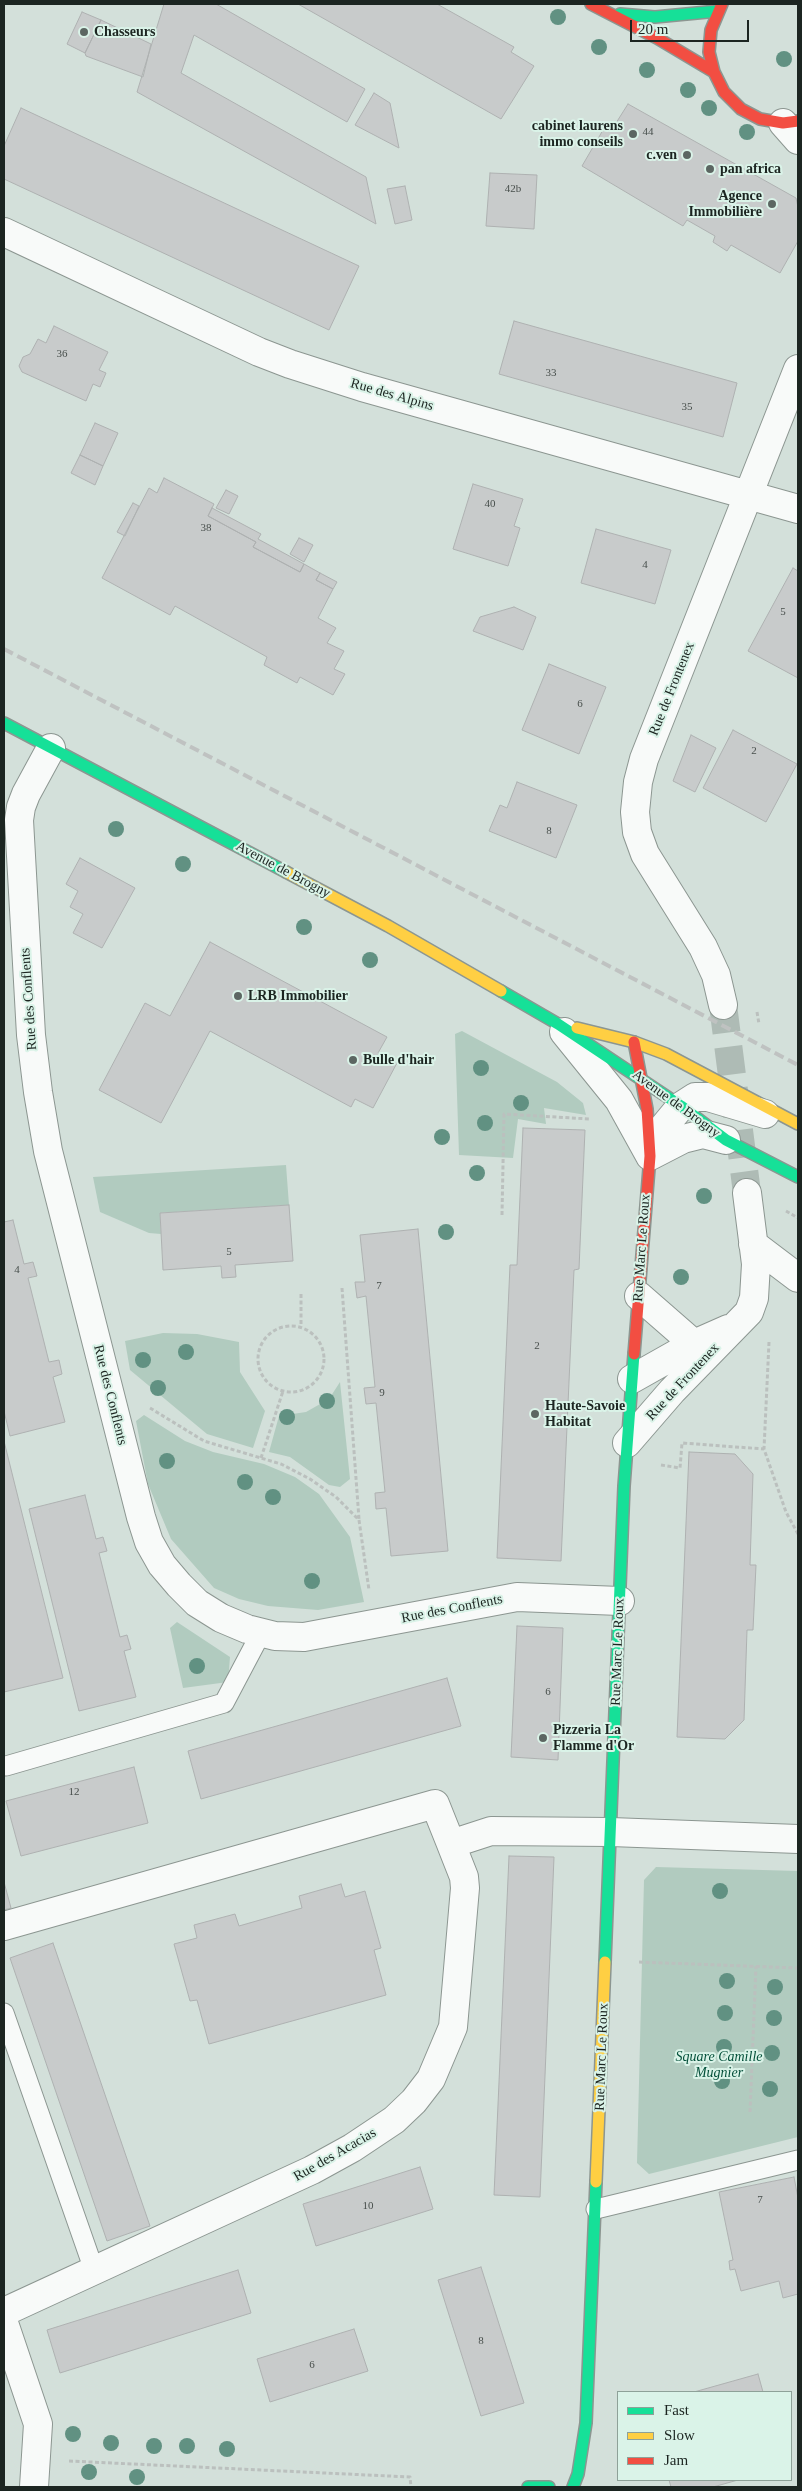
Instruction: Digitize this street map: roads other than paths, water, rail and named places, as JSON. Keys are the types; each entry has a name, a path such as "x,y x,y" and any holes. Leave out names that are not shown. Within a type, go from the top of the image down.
{"main road":[{"path":"591,4 613,14 714,72"},
{"path":"613,14 655,17 720,7"},
{"path":"720,7 711,30 709,52 714,72 724,92 741,109 760,119 793,128"},
{"name":"Avenue de Brogny","path":"4,723 388,926 558,1024 641,1078 726,1140 798,1177"},
{"name":"Avenue de Brogny","path":"558,1024 634,1042 666,1054 798,1124"},
{"name":"Rue Marc Le Roux","path":"573,2487 579,2466 586,2423 627,1443 650,1156 647,1109 634,1042"},
{"path":"528,2487 549,2487"}],"street":[{"name":"Rue des Alpins","path":"4,232 259,352 290,364 381,392 798,509"},
{"name":"Rue de Frontenex","path":"723,1005 716,975 703,947 645,854 637,832 635,812 638,782 644,759 798,369"},
{"name":"Rue des Conflents","path":"51,748 26,794 19,820 31,1036 48,1151 141,1517 149,1542 162,1564 197,1603 221,1618 261,1632 304,1637 517,1597 620,1601"},
{"path":"558,1024 609,1086 650,1156"},
{"path":"650,1156 662,1128 681,1106 695,1098 708,1096 798,1124"},
{"path":"650,1156 683,1139 703,1134 726,1140"},
{"name":"Rue de Frontenex","path":"627,1443 672,1391 749,1312 755,1289 756,1264 747,1193"},
{"path":"753,1244 798,1278"},
{"name":"Rue de Frontenex","path":"639,1296 694,1344"},
{"name":"Rue de Frontenex","path":"632,1379 694,1344 740,1323"},
{"name":"Rue des Acacias","path":"4,1926 435,1804 464,1877 465,1888 453,2027 431,2079 414,2101 394,2120 352,2148 312,2170 4,2312"},
{"path":"451,1844 491,1831 611,1832 798,1839"},
{"path":"4,2323 37,2417 39,2438 34,2487"}],"lane":[{"path":"6,1766 224,1703 261,1632"},
{"path":"4,2013 94,2270"},
{"path":"596,2209 798,2160"}],"tunnel":[{"path":"723,1005 747,1193"}],"railway":[{"path":"4,649 798,1065"}],"place":[{"name":"Chasseurs","path":"84,32"},
{"name":"cabinet laurens immo conseils","path":"633,134"},
{"name":"c.ven","path":"687,155"},
{"name":"pan africa","path":"710,169"},
{"name":"Agence Immobilière","path":"772,204"},
{"name":"LRB Immobilier","path":"238,996"},
{"name":"Bulle d'hair","path":"353,1060"},
{"name":"Haute-Savoie Habitat","path":"535,1414"},
{"name":"Pizzeria La Flamme d'Or","path":"543,1738"}],"park label":[{"name":"Square Camille Mugnier","path":"719,2066"}]}
